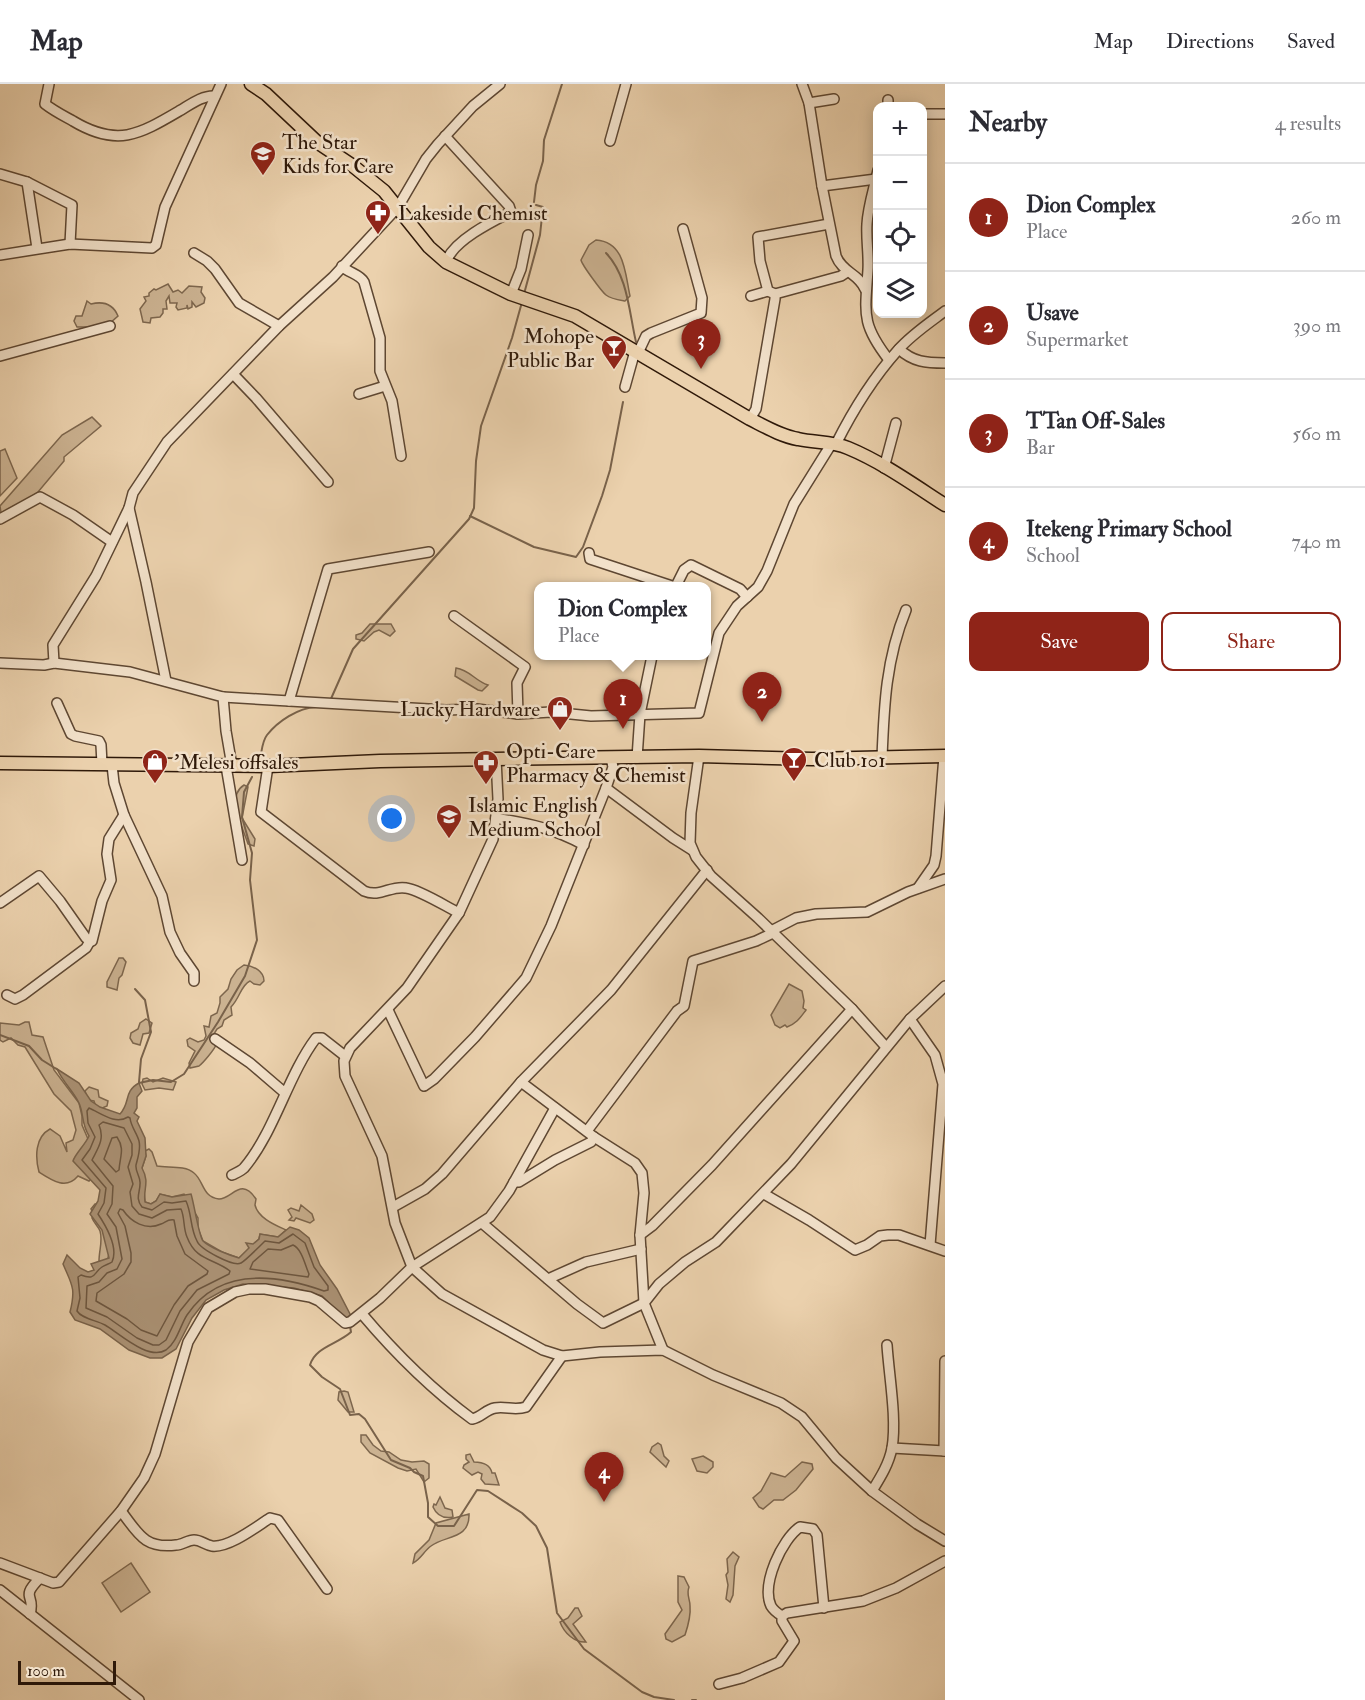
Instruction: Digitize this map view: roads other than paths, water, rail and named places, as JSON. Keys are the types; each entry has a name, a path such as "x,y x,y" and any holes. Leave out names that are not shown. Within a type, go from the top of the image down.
{"main road":[{"path":"251,84 266,94 317,142 353,166 384,192 429,248 446,262 514,295 575,316 779,434 847,448 945,505"},
{"path":"0,763 267,766 380,761 699,756 812,759 945,756"}],"street":[{"path":"49,84 45,104 51,109 88,131 116,137 144,131 209,95 215,96"},
{"path":"0,255 70,244 152,248 156,245 165,207 221,84"},
{"path":"54,663 53,645 96,576 134,493 167,442 398,207 426,159 445,136 473,106 500,84"},
{"path":"610,141 626,84"},
{"path":"802,84 809,103 836,256 839,265 862,282 865,289"},
{"path":"809,103 834,99"},
{"path":"927,114 945,114"},
{"path":"445,136 509,206 511,212 474,233 451,250 446,262"},
{"path":"0,174 27,182 72,205 70,244"},
{"path":"822,186 873,176"},
{"path":"27,182 37,248"},
{"path":"873,188 867,226 866,316 870,331 889,360"},
{"path":"750,419 756,409 771,293 760,261 758,237 829,224"},
{"path":"625,387 636,352 646,336 701,313 702,298 683,229"},
{"path":"514,295 528,235"},
{"path":"194,254 207,261 215,269 239,303 279,326"},
{"path":"342,266 346,271 362,278 364,282 380,338 380,371 392,400 401,456"},
{"path":"751,296 841,276 847,272"},
{"path":"0,663 44,665 54,663 130,672 223,697 518,714 551,712 591,716 699,714 719,633 737,606 758,587 767,571 794,504 889,360 922,328 945,312"},
{"path":"0,356 110,326"},
{"path":"899,349 914,360 945,363"},
{"path":"233,374 328,482"},
{"path":"359,394 386,386"},
{"path":"884,468 896,423"},
{"path":"0,519 40,497 112,542"},
{"path":"129,508 147,582 166,681"},
{"path":"289,701 328,569 429,552"},
{"path":"589,553 590,559 660,582"},
{"path":"678,582 684,570 691,566 740,589 747,597"},
{"path":"882,758 885,687 895,642 906,610"},
{"path":"454,616 525,667 517,683 518,714"},
{"path":"637,758 640,714 651,660"},
{"path":"223,697 229,766 242,860"},
{"path":"57,703 71,734 99,741 101,745 124,815 162,896 170,932 180,953 194,973 194,981"},
{"path":"692,850 690,843 691,813 699,756"},
{"path":"918,888 934,865 936,856 945,756"},
{"path":"388,1010 424,1086 434,1079 475,1037 526,978 551,926 584,845 613,767 611,758"},
{"path":"496,759 498,800 493,839 459,913 425,964 388,1010 350,1048 345,1056 343,1068 382,1156 395,1223 412,1267 442,1294 543,1350 562,1356 663,1350 713,1375 762,1394 802,1417 836,1458 872,1491 945,1542"},
{"path":"267,766 261,813 364,891 371,894 382,893 397,887 408,888 459,913"},
{"path":"606,788 692,850 707,870 852,1009 886,1047"},
{"path":"7,995 15,999 23,995 86,948 94,939 102,901 111,880 109,839 124,815"},
{"path":"496,818 537,825 563,833 584,845"},
{"path":"393,1207 425,1189 442,1174 521,1082 611,990 707,870"},
{"path":"0,903 39,876 60,901 79,930 90,941"},
{"path":"514,1182 519,1182 591,1142 590,1134 677,1011 684,1006 693,961 756,941 796,918 816,914 867,912 918,888 945,879"},
{"path":"482,1223 577,1304 603,1323 644,1304 660,1284 685,1262 716,1242 764,1194 910,1018 945,986"},
{"path":"640,1235 652,1226 712,1166 852,1009"},
{"path":"910,1018 935,1055 943,1084 941,1154 930,1245"},
{"path":"232,1175 243,1170 260,1143 316,1038 322,1038 345,1056"},
{"path":"215,1039 250,1063 285,1093"},
{"path":"521,1082 590,1134 635,1163 642,1173 644,1193 640,1249 644,1304 663,1350"},
{"path":"0,1563 53,1583 60,1582 121,1510 144,1478 155,1454 188,1342 208,1308 224,1296 235,1292 249,1289 265,1290 310,1297 319,1301 345,1323 350,1322 362,1314 412,1267 482,1223 497,1208 555,1108"},
{"path":"764,1194 855,1250 880,1236 888,1235 899,1236 945,1251"},
{"path":"548,1279 559,1272 586,1262 640,1249"},
{"path":"362,1314 403,1360 472,1419 479,1418 486,1410 499,1407 520,1410 526,1407 562,1356"},
{"path":"872,1491 882,1474 892,1448 892,1402 888,1346"},
{"path":"892,1448 944,1451 945,1361"},
{"path":"121,1510 145,1540 154,1546 180,1545 192,1540 220,1546 251,1531 270,1518 278,1520 327,1589"},
{"path":"719,1684 767,1668 782,1659 794,1641 782,1621 782,1616 772,1609 770,1601 772,1573 792,1532 804,1526 813,1529 817,1534 824,1608"},
{"path":"782,1616 787,1613 855,1603 896,1588 945,1561"},
{"path":"30,1614 32,1606 28,1595 30,1588 40,1578"},
{"path":"0,1590 139,1700"}],"water":[{"path":"57,1069 79,1083 91,1101 120,1114 131,1090 139,1083 142,1091 137,1097 137,1108 134,1113 139,1117 137,1121 145,1138 146,1156 142,1168 146,1182 145,1202 151,1204 160,1194 172,1197 191,1194 203,1241 215,1249 239,1258 249,1248 246,1243 253,1244 259,1239 260,1234 278,1237 290,1227 299,1230 309,1238 320,1265 337,1289 351,1316 345,1319 322,1296 294,1288 243,1284 224,1290 206,1300 192,1318 176,1349 162,1358 150,1358 129,1350 100,1329 75,1320 70,1312 72,1287 63,1264 67,1255 80,1268 88,1272 94,1270 91,1264 109,1258 102,1230 90,1214 98,1201 100,1190 73,1161 89,1136 79,1103"}],"waterway":[{"path":"534,202 543,161 544,140 562,84"},
{"path":"524,294 540,235 543,207 536,205"},
{"path":"606,253 619,272 623,283 636,342"},
{"path":"330,701 353,649 469,519 474,508 476,461 481,426 512,338 522,302"},
{"path":"470,516 534,547 576,557 583,547 610,470 623,402"},
{"path":"261,754 266,737 277,725 295,713 316,707"},
{"path":"139,1083 153,1080 171,1082 184,1074 245,976 257,940 250,880 252,853 242,817 244,792 252,777"},
{"path":"135,989 145,1000 151,1032 141,1059 139,1082"},
{"path":"0,1035 29,1046 42,1060 58,1070"},
{"path":"350,1326 351,1332 317,1354 310,1365 322,1377 340,1389 350,1415 359,1414 365,1419 391,1460 423,1476 428,1517 438,1526 454,1526 477,1490 488,1491 522,1513 536,1526 547,1548 557,1613 584,1649 642,1692 654,1697 674,1700"}],"place":[{"name":"The Star Kids for Care","path":"263,177"},
{"name":"Lakeside Chemist","path":"378,236"},
{"name":"TTan Off-Sales","path":"701,369"},
{"name":"Mohope Public Bar","path":"614,371"},
{"name":"Usave","path":"762,722"},
{"name":"Dion Complex","path":"623,729"},
{"name":"Lucky Hardware","path":"560,732"},
{"name":"Club 101","path":"794,783"},
{"name":"'Melesi offsales","path":"155,785"},
{"name":"Opti-Care Pharmacy & Chemist","path":"486,786"},
{"name":"Islamic English Medium School","path":"449,840"},
{"name":"Itekeng Primary School","path":"604,1502"}]}
